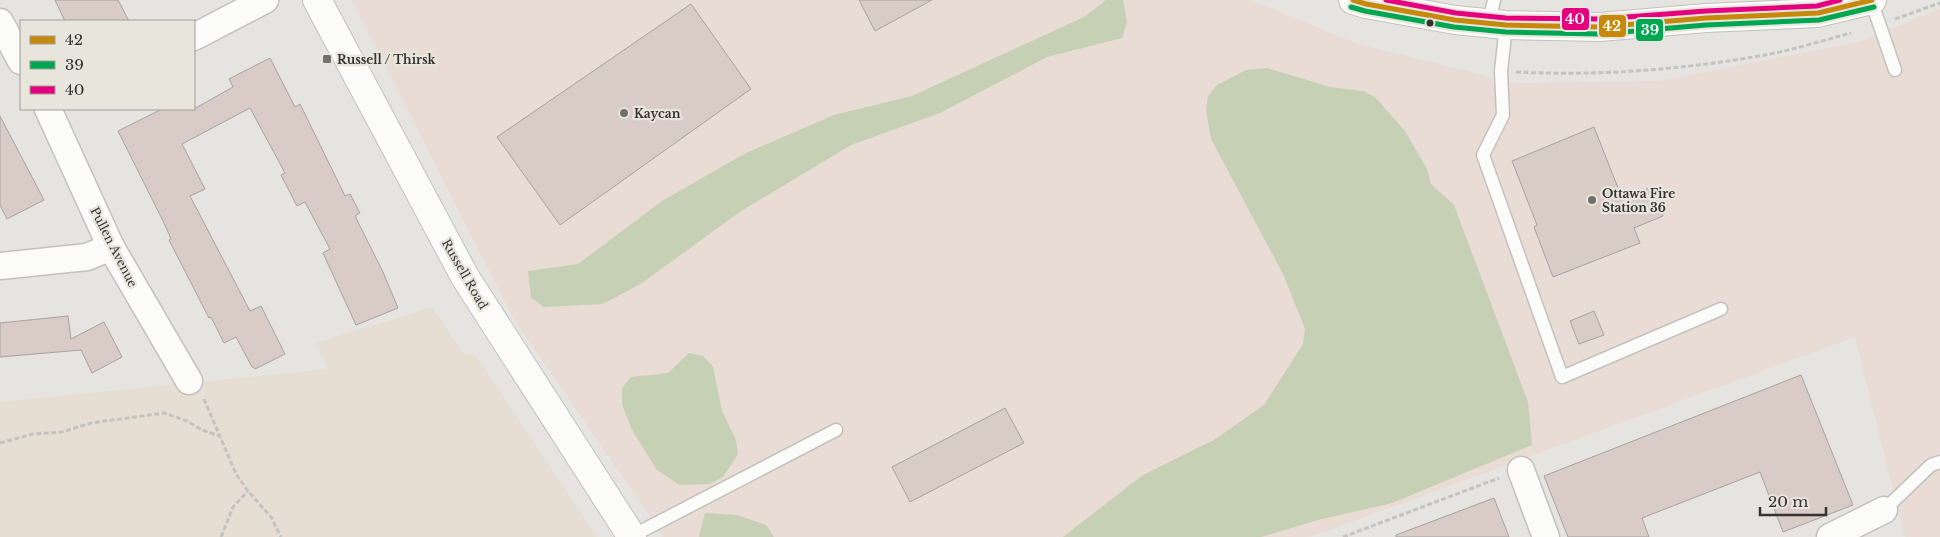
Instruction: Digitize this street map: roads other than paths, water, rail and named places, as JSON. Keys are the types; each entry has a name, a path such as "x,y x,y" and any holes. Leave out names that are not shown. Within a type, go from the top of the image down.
{"street":[{"path":"195,36 266,0"},
{"name":"Russell Road","path":"317,0 465,277 632,537"},
{"path":"1353,0 1455,20 1496,16 1600,27 1706,18 1818,14 1873,6"},
{"path":"1706,18 1751,0"},
{"path":"0,22 20,59"},
{"name":"Pullen Avenue","path":"51,110 111,247 190,381"},
{"path":"0,266 87,257 111,247"},
{"path":"1521,470 1546,537"},
{"path":"1830,537 1884,510"}],"lane":[{"path":"1873,6 1895,70"},
{"path":"1496,16 1504,115 1483,155 1562,376 1721,309"},
{"path":"632,537 836,430"},
{"path":"1884,510 1931,465 1940,462"}],"place":[{"name":"Russell / Thirsk","path":"327,59"},
{"name":"Kaycan","path":"624,113"},
{"name":"Ottawa Fire Station 36","path":"1592,200"}]}
